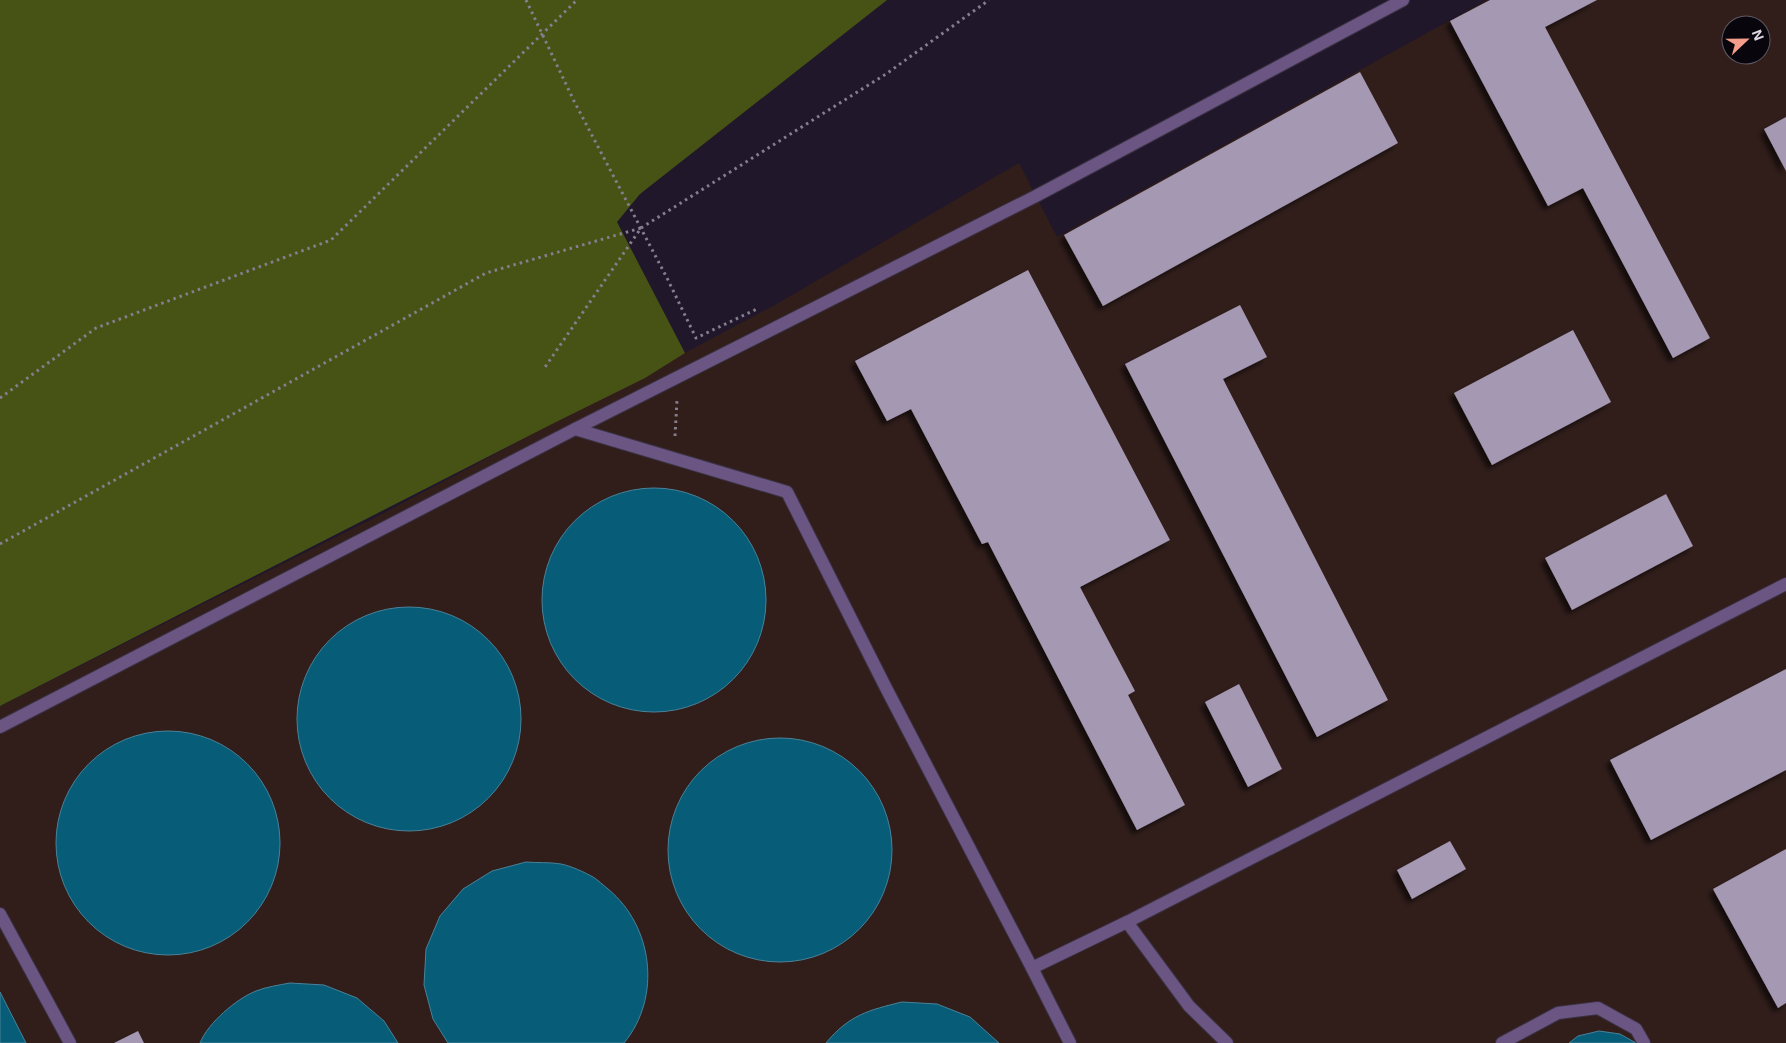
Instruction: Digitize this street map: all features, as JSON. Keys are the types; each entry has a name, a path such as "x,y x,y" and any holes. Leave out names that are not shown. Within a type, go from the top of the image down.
{"lane":[{"path":"0,727 575,430 1036,196 1402,0"},
{"path":"575,430 787,492 1070,1043"},
{"path":"1032,968 1127,922 1786,584"},
{"path":"0,914 70,1043"},
{"path":"1127,922 1189,1006 1227,1043"},
{"path":"1502,1043 1558,1013 1598,1008 1636,1029 1644,1043"}],"path":[{"path":"526,0 574,101 696,338 759,308"},
{"path":"0,398 96,328 331,240 577,0"},
{"path":"0,544 486,273 641,228 886,74 989,0"},
{"path":"543,370 641,228"},
{"path":"673,458 679,377"}],"shaded area":[{"path":"1487,0 1786,0 1786,1043 0,1043 0,706 382,514 775,305 1019,163 1057,237"}],"green space":[{"path":"0,0 887,0 640,194 617,222 685,353 645,378 0,706"}],"water":[{"path":"654,488 676,490 707,501 725,513 741,529 753,547 761,568 766,600 764,622 753,653 741,671 725,687 707,699 686,707 654,712 632,710 601,699 583,687 567,671 555,653 547,632 542,600 544,578 555,547 567,529 583,513 601,501 622,493"},
{"path":"409,607 431,609 462,620 488,640 508,666 519,697 521,719 519,741 508,772 488,798 462,818 431,829 409,831 387,829 356,818 330,798 310,772 299,741 297,719 299,697 310,666 330,640 356,620 387,609"},
{"path":"168,731 190,733 221,744 239,756 255,772 267,790 275,811 280,843 278,865 267,896 255,914 239,930 221,942 200,950 168,955 146,953 115,942 97,930 81,914 69,896 61,875 56,843 58,821 69,790 81,772 97,756 115,744 136,736"},
{"path":"780,738 802,740 833,751 859,771 879,797 890,828 892,850 890,872 879,903 859,929 833,949 802,960 780,962 758,960 727,949 701,929 681,903 670,872 668,850 670,828 681,797 701,771 727,751 758,740"},
{"path":"526,862 561,864 593,877 623,904 635,922 643,942 648,984 644,1005 636,1025 624,1043 448,1043 433,1019 424,985 426,949 440,916 463,889 492,871"},
{"path":"290,983 324,985 357,998 384,1021 398,1043 200,1043 216,1020 240,1000 260,990"},
{"path":"0,992 26,1043 0,1043"},
{"path":"902,1002 937,1004 970,1017 999,1043 826,1043 843,1026 860,1015"},
{"path":"1599,1031 1620,1034 1636,1043 1569,1043 1578,1036"}],"building":[{"path":"1490,0 1597,0 1545,27 1710,338 1673,358 1583,188 1548,206 1450,21"},
{"path":"1360,72 1398,143 1103,306 1064,235"},
{"path":"1786,117 1786,171 1764,129"},
{"path":"1028,270 1170,540 1080,587 1135,691 1128,695 1185,805 1137,830 988,542 982,544 911,409 887,421 855,361"},
{"path":"1240,305 1267,357 1223,379 1388,700 1317,737 1125,364"},
{"path":"1573,330 1611,402 1492,465 1454,393"},
{"path":"1666,494 1693,546 1572,610 1545,558"},
{"path":"1786,669 1786,770 1651,840 1610,760"},
{"path":"1239,684 1282,769 1248,787 1205,702"},
{"path":"1450,841 1466,869 1412,899 1397,870"},
{"path":"1786,849 1786,1003 1778,1008 1713,889"},
{"path":"138,1031 144,1043 114,1043"}]}
